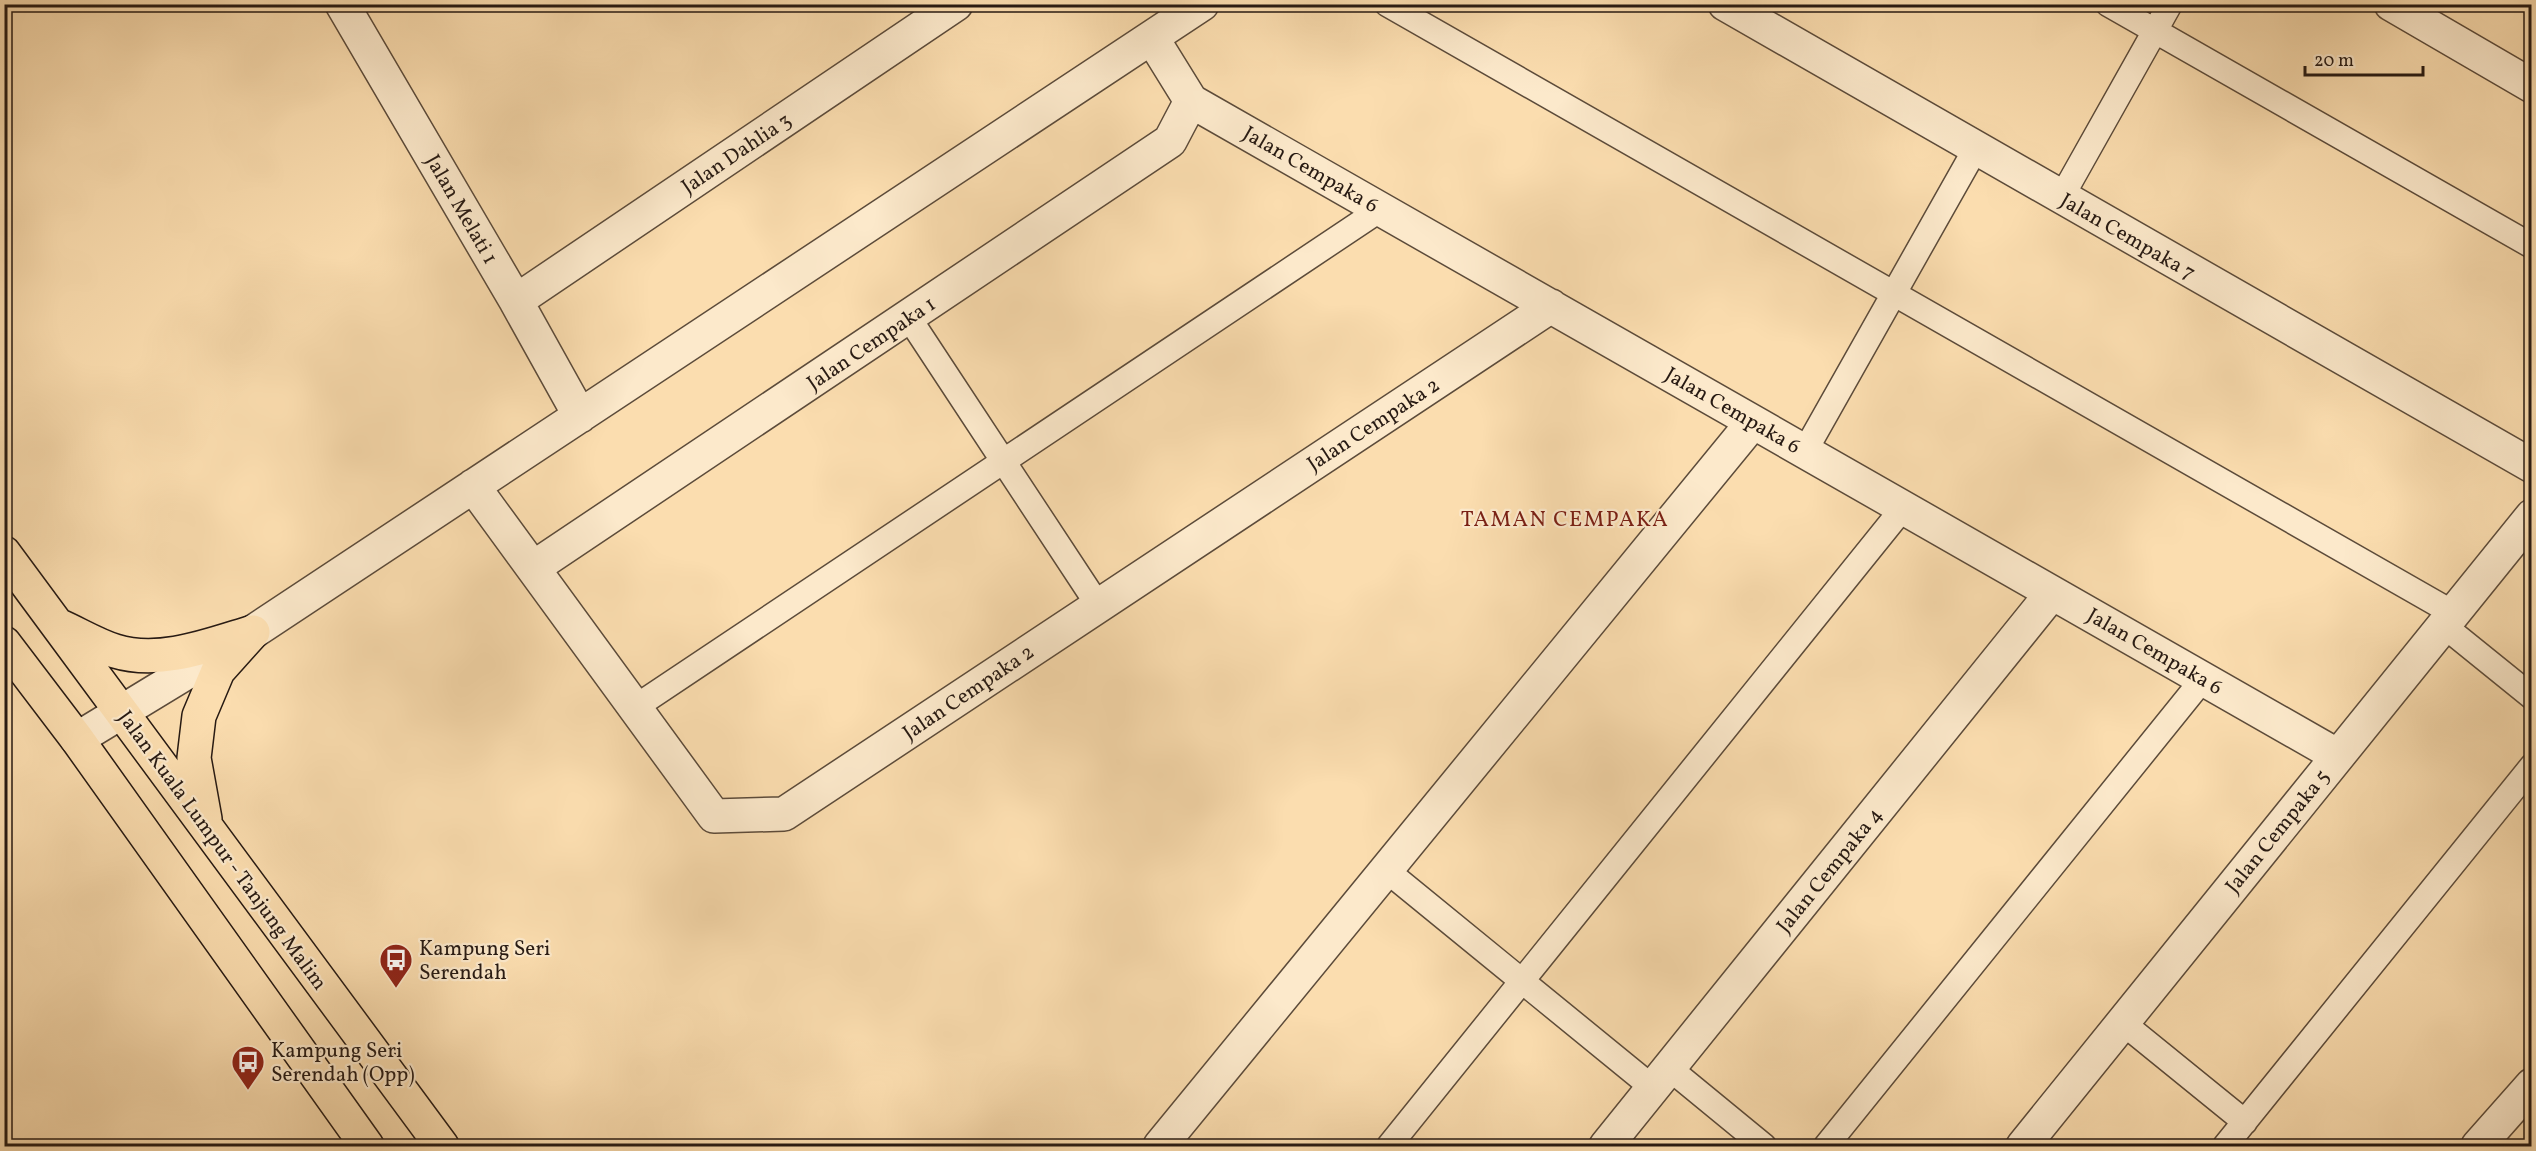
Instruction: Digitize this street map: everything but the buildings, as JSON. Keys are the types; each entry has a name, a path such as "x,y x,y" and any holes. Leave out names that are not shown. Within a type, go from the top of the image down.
{"main road":[{"name":"Jalan Kuala Lumpur - Tanjung Malim","path":"4,553 442,1146"},
{"path":"58,625 116,652 159,656 199,648 253,632"},
{"path":"206,827 194,758 199,716 218,671 253,632"},
{"path":"4,643 77,739 367,1146"}],"street":[{"name":"Jalan Melati 1","path":"342,4 516,301 580,416"},
{"name":"Jalan Dahlia 3","path":"516,301 956,4"},
{"path":"77,739 253,632 1202,4"},
{"name":"Jalan Cempaka 7","path":"1725,4 2532,466"},
{"path":"2391,4 2532,86"},
{"name":"Jalan Cempaka 6","path":"1152,38 1191,100 2338,756"},
{"name":"Jalan Cempaka 1","path":"533,568 1170,141 1191,100"},
{"name":"Jalan Cempaka 2","path":"473,486 714,816 784,814 1551,306"},
{"path":"1160,1146 1753,422"},
{"name":"Jalan Cempaka 5","path":"2023,1146 2532,516"},
{"name":"Jalan Cempaka 4","path":"1606,1146 2052,593"},
{"path":"2478,1146 2532,1085"}],"lane":[{"path":"1387,4 1893,294 2448,619 2532,697"},
{"path":"2108,4 2532,246"},
{"path":"2061,198 2170,4"},
{"path":"1805,451 1976,148"},
{"path":"634,708 1381,209"},
{"path":"909,318 1098,604"},
{"path":"1389,1146 1903,508"},
{"path":"1826,1146 2203,679"},
{"path":"2225,1146 2532,766"},
{"path":"1386,870 1522,981 1661,1078 1764,1146"},
{"path":"2123,1023 2245,1122"}],"place":[{"name":"Kampung Seri Serendah","path":"396,989"},
{"name":"Kampung Seri Serendah (Opp)","path":"248,1091"}],"district":[{"name":"TAMAN CEMPAKA","path":"1565,518"}]}
